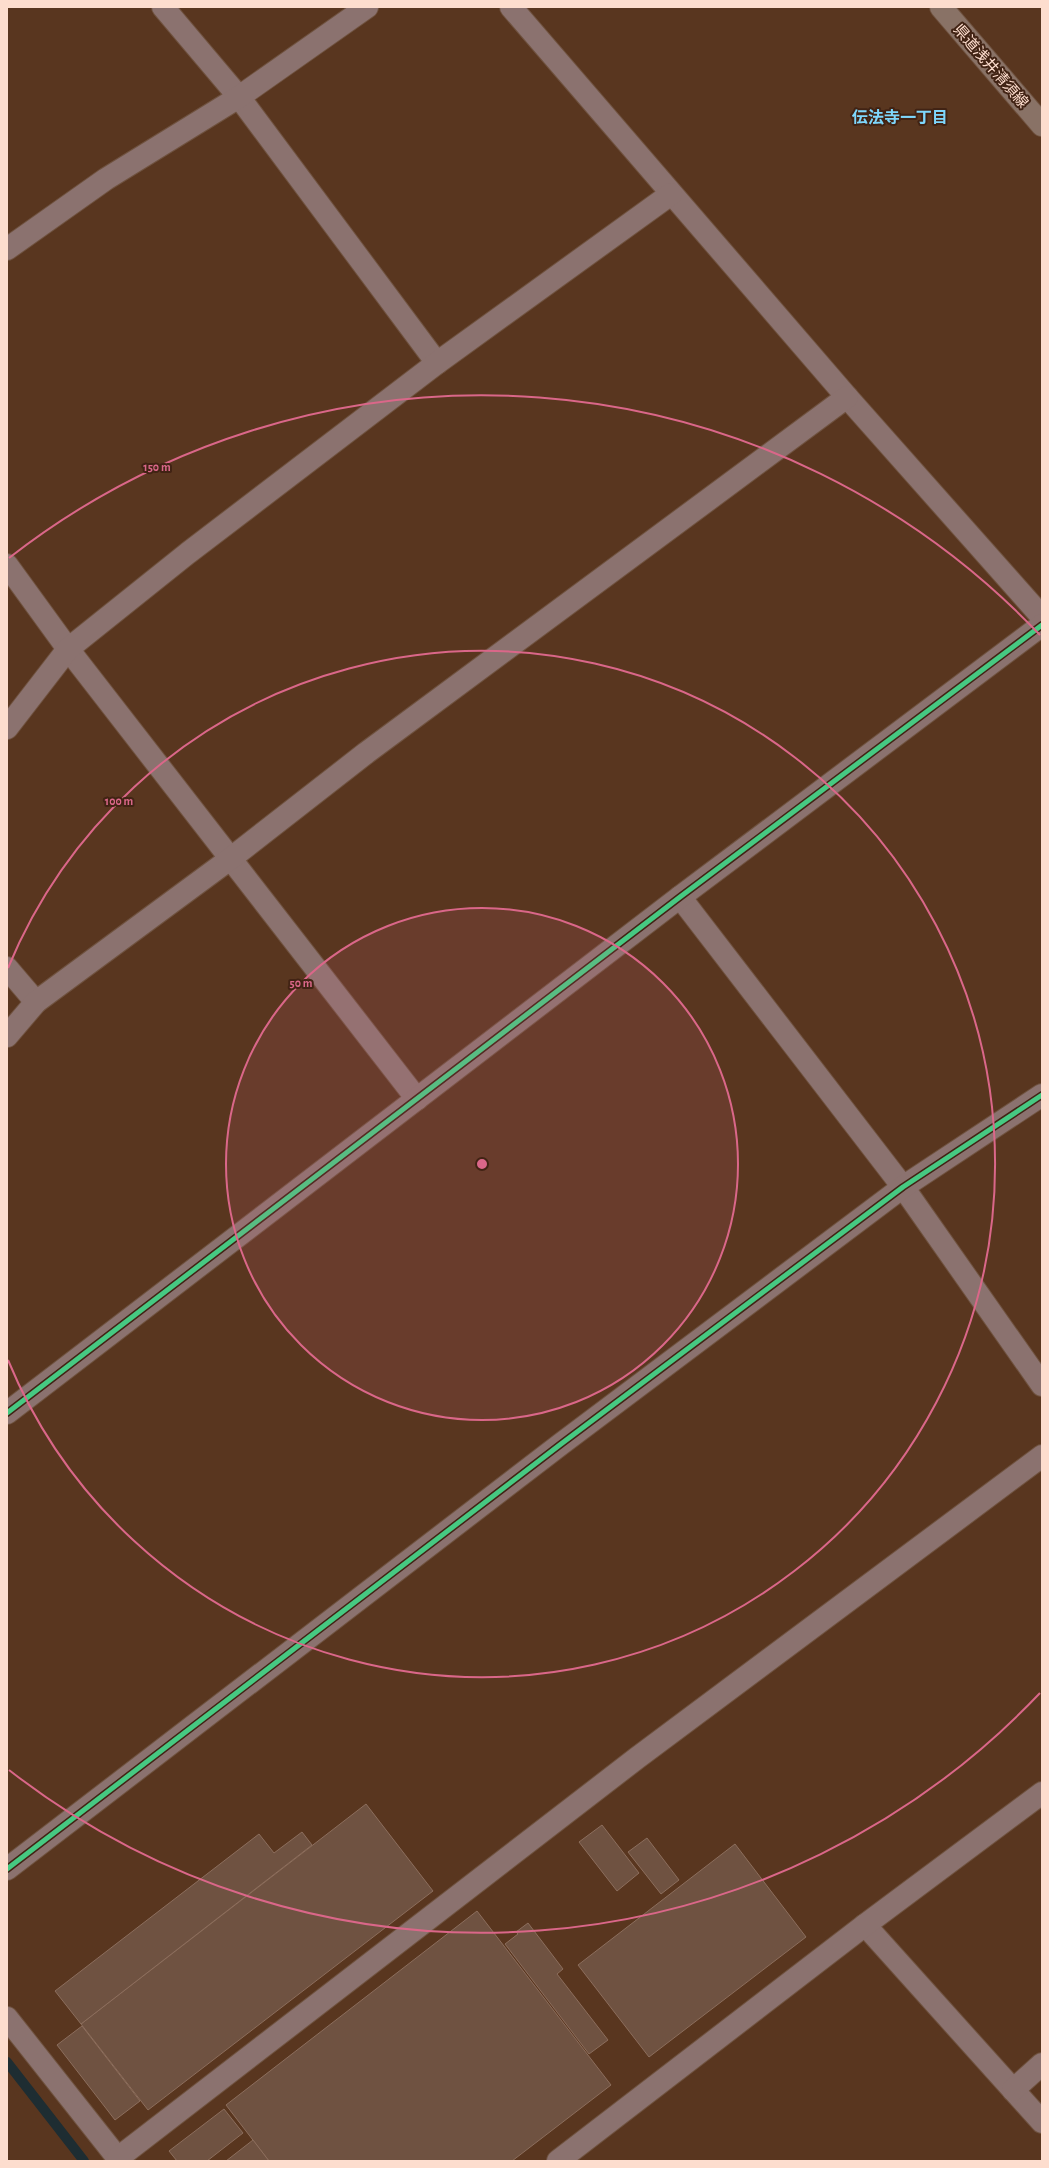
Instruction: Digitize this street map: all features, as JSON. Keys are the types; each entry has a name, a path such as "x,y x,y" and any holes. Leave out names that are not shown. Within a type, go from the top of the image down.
{"main road":[{"name":"県道浅井清須線","path":"941,7 1042,124"}],"street":[{"path":"163,7 239,97 437,364"},
{"path":"10,242 106,179 239,97 367,7"},
{"path":"511,7 847,397 1042,617"},
{"path":"7,728 68,649 188,553 437,364 671,194"},
{"path":"7,1036 36,1002 230,859 372,748 847,397"},
{"path":"7,565 68,649 417,1099"},
{"path":"7,1412 680,897 1042,626"},
{"path":"680,897 902,1187 1042,1385"},
{"path":"7,968 36,1002"},
{"path":"7,1869 561,1444 902,1187 1042,1095"},
{"path":"7,2018 119,2160 636,1758 1042,1456"},
{"path":"558,2161 865,1925 1042,1793"},
{"path":"865,1925 1042,2122"},
{"path":"1013,2090 1042,2064"}],"building":[{"path":"366,1804 433,1891 148,2110 81,2024"},
{"path":"602,1825 639,1873 617,1891 579,1842"},
{"path":"302,1832 312,1845 81,2024 55,1991 259,1834 274,1853"},
{"path":"647,1838 679,1880 661,1894 628,1852"},
{"path":"735,1844 806,1937 649,2057 578,1965"},
{"path":"477,1911 611,2085 512,2161 269,2161 226,2105"},
{"path":"528,1923 563,1969 557,1974 608,2040 589,2054 505,1944 518,1934 516,1932"},
{"path":"82,2026 140,2101 115,2120 57,2045"},
{"path":"224,2109 243,2133 207,2161 177,2161 169,2151"},
{"path":"253,2140 269,2161 226,2161"}],"waterway":[{"path":"7,2062 84,2161"}],"cycle path":[{"path":"7,1413 680,897 1042,625"},
{"path":"7,1869 561,1444 903,1187 1042,1095"}],"district":[{"name":"伝法寺一丁目","path":"900,117"}]}
